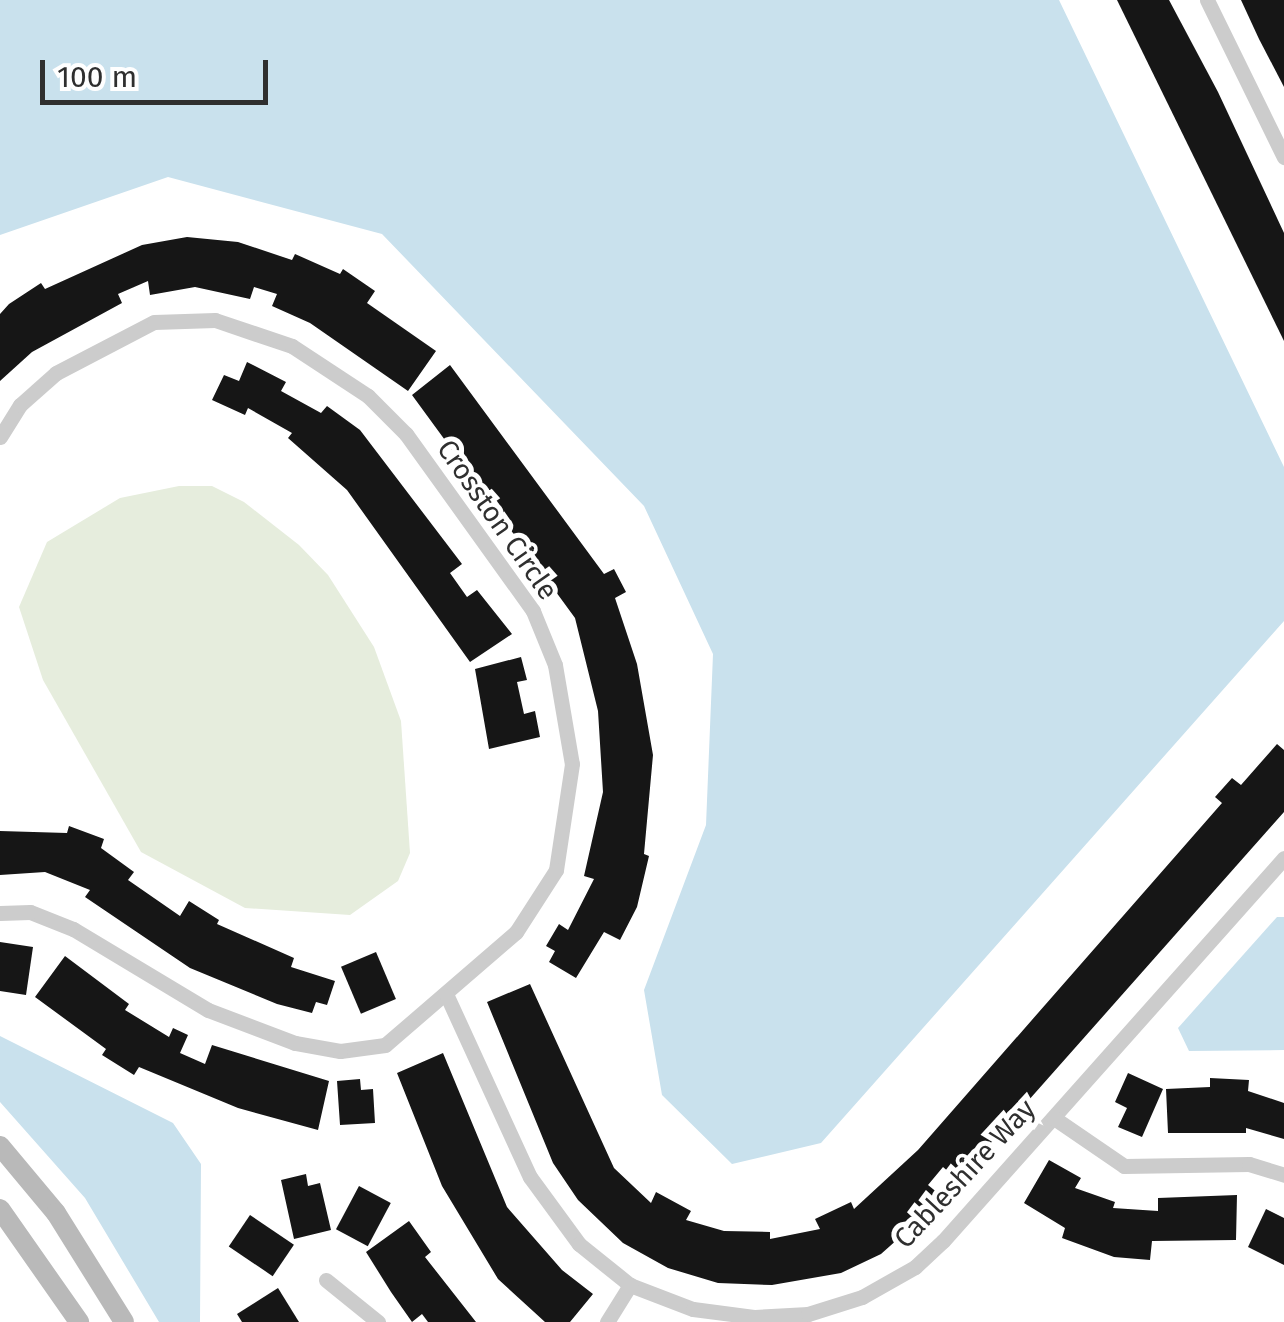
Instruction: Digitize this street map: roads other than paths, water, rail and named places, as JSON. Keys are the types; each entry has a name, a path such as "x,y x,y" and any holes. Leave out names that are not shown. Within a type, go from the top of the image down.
{"street":[{"path":"1207,0 1284,157"},
{"name":"Crosston Circle","path":"0,437 20,404 56,372 154,322 215,320 292,346 368,396 406,434 532,611 555,665 572,764 556,870 516,932 447,996 385,1045 340,1051 295,1043 208,1010 72,928 30,912 0,913"},
{"name":"Cableshire Way","path":"447,996 530,1177 579,1244 630,1285 693,1309 755,1317 809,1318 862,1297 915,1267 1054,1118 1284,858"},
{"path":"1054,1118 1124,1166 1250,1164 1284,1176"},
{"path":"0,1146 56,1213 124,1322"},
{"path":"0,1209 79,1322"},
{"path":"326,1280 378,1322"},
{"path":"607,1322 630,1285"}],"water":[{"path":"0,0 1059,0 1284,467 1284,621 821,1143 732,1164 662,1095 644,990 706,825 713,654 644,506 382,234 168,177 0,235"},
{"path":"1277,917 1284,917 1284,1050 1189,1051 1178,1028"},
{"path":"0,1036 173,1123 201,1164 200,1322 159,1322 85,1198 0,1102"}]}
